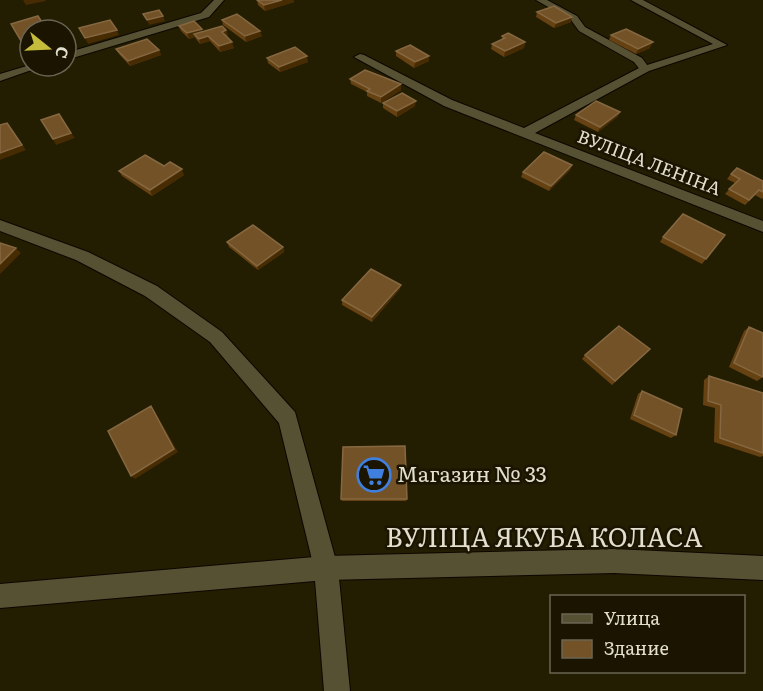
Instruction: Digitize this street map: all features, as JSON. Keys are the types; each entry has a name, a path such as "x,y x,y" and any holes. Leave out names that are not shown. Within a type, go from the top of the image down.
{"street":[{"path":"78,53 205,15 219,0"},
{"name":"ВУЛІЦА ЛЕНІНА","path":"523,134 645,69 722,45 636,0"},
{"name":"ВУЛІЦА ЛЕНІНА","path":"360,57 448,103 763,226"},
{"path":"0,78 18,72"},
{"path":"0,225 82,256 151,291 216,337 288,419 326,568 337,691"},
{"name":"ВУЛІЦА ЯКУБА КОЛАСА","path":"0,596 326,568 615,561 763,568"}],"lane":[{"path":"540,0 574,18 582,29 638,60 645,69"}],"building":[{"path":"257,0 282,0 264,5"},
{"path":"554,6 572,17 556,23 537,12"},
{"path":"159,10 163,16 147,20 143,14"},
{"path":"237,14 260,31 245,36 222,20"},
{"path":"110,20 117,30 85,38 79,28"},
{"path":"194,21 202,29 187,33 179,26"},
{"path":"18,22 18,36 11,24"},
{"path":"222,26 226,30 222,32 232,42 219,46 208,36 199,39 194,34"},
{"path":"626,29 653,42 638,49 611,35"},
{"path":"508,33 525,42 505,51 492,44 505,38 502,36"},
{"path":"147,39 159,50 128,61 116,49"},
{"path":"410,45 429,56 415,62 396,51"},
{"path":"295,47 307,56 279,67 267,58"},
{"path":"365,70 401,84 381,97 367,91 370,89 350,79"},
{"path":"402,93 416,101 397,111 383,103"},
{"path":"596,101 620,112 600,127 576,115"},
{"path":"59,114 71,133 53,139 41,120"},
{"path":"7,123 22,145 0,153 0,125"},
{"path":"544,152 572,165 551,186 523,172"},
{"path":"145,155 164,166 170,162 182,169 150,190 119,171"},
{"path":"737,168 763,181 763,192 759,190 749,200 729,189 740,179 731,174"},
{"path":"683,214 725,235 706,259 663,237"},
{"path":"253,225 283,247 257,266 227,242"},
{"path":"0,243 16,248 0,264"},
{"path":"371,269 401,285 372,317 342,300"},
{"path":"619,326 650,349 615,381 585,355"},
{"path":"749,327 763,333 763,377 734,363"},
{"path":"709,376 763,393 763,453 720,438 721,405 708,401"},
{"path":"642,391 682,409 676,435 634,415"},
{"path":"151,406 174,449 131,476 108,431"},
{"name":"Магазин № 33","path":"405,446 407,499 341,499 343,447"}],"place":[{"name":"Магазин № 33","path":"374,475"}]}
